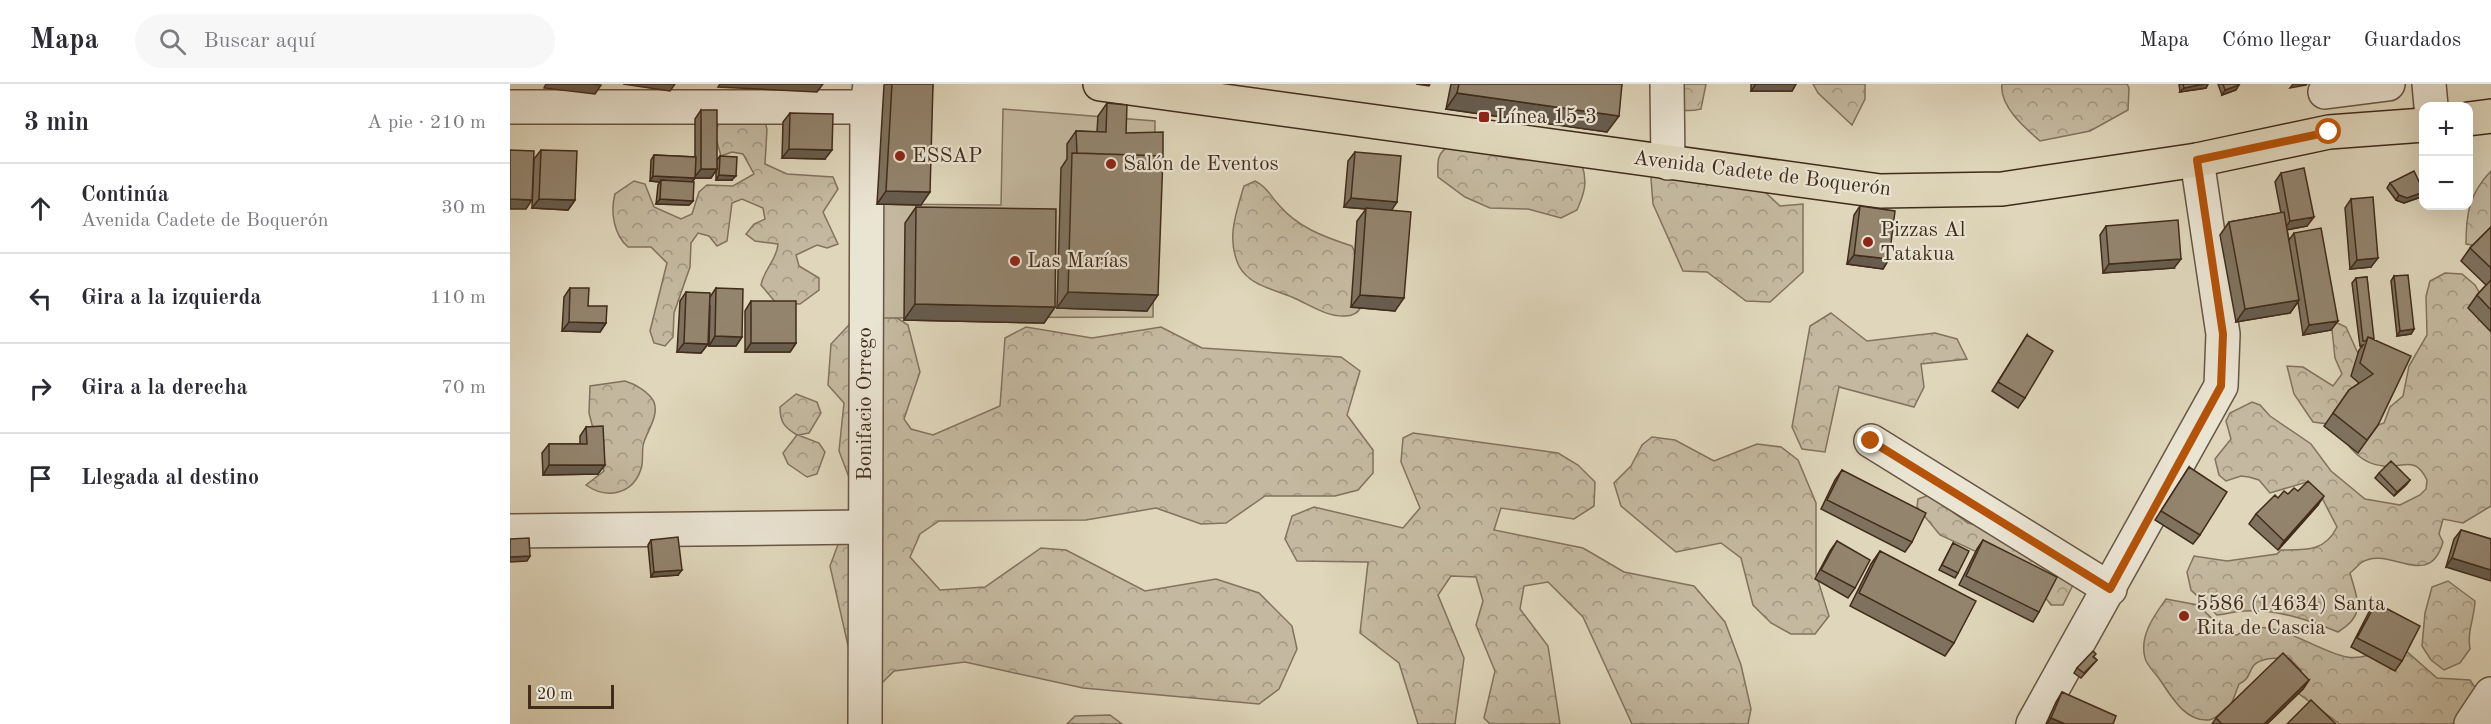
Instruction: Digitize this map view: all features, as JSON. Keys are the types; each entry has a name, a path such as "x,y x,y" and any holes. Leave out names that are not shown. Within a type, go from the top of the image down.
{"main road":[{"name":"Avenida Cadete de Boquerón","path":"1105,84 1880,191 2002,189 2197,160 2329,132 2419,125"},
{"path":"2473,118 2491,116"}],"street":[{"path":"1666,84 1668,163"},
{"path":"2329,132 2325,88 2388,84"},
{"path":"2429,84 2431,102"},
{"path":"510,107 868,95"},
{"name":"Bonifacio Orrego","path":"865,724 864,527 868,95"},
{"path":"2033,724 2221,386 2223,334 2197,160"},
{"path":"1871,441 2110,589"},
{"path":"510,531 864,527"},
{"path":"2471,724 2491,694"}],"green space":[{"path":"1665,84 1706,84 1701,109 1686,111 1677,107"},
{"path":"1813,84 1865,84 1865,99 1852,125 1818,93"},
{"path":"2002,84 2127,84 2129,88 2128,110 2090,131 2040,141 2014,116 2002,92"},
{"name":"Las Marías","path":"1003,109 1155,121 1153,317 875,318 877,204 1001,205"},
{"path":"722,112 763,116 767,129 765,164 787,174 833,177 838,189 823,212 838,244 827,248 817,245 796,255 799,266 819,278 819,290 800,304 776,303 761,285 778,244 755,241 746,234 754,224 765,219 763,208 742,199 732,203 727,241 717,246 709,236 698,233 691,243 690,267 674,313 673,337 665,346 654,343 650,331 667,263 651,247 628,247 623,242 614,223 615,194 634,181 645,184 654,207 681,219 692,214 699,192 707,185 733,186 754,174 743,154 732,152 721,156 715,135"},
{"path":"1453,143 1471,143 1498,156 1523,160 1539,150 1582,165 1585,177 1584,188 1577,210 1561,218 1528,209 1490,208 1465,197 1438,177 1439,157"},
{"path":"1663,158 1735,164 1780,206 1803,204 1803,272 1770,302 1746,301 1707,272 1683,271 1653,204 1651,179"},
{"path":"2491,171 2491,240 2484,247 2466,244 2469,210 2473,210 2473,196"},
{"path":"1255,181 1265,188 1285,212 1302,225 1321,235 1352,246 1364,287 1361,307 1355,314 1338,316 1325,313 1256,283 1244,273 1235,256 1234,226 1244,186"},
{"path":"2445,273 2462,274 2475,285 2491,313 2491,506 2463,523 2443,519 2439,534 2443,542 2437,556 2428,564 2418,566 2383,559 2372,559 2361,563 2350,573 2357,600 2356,614 2347,626 2338,632 2304,620 2269,612 2242,611 2217,615 2191,590 2187,572 2194,556 2227,561 2277,554 2281,550 2314,548 2327,541 2337,527 2320,494 2307,482 2270,493 2259,480 2241,476 2226,481 2219,475 2215,459 2231,439 2226,421 2230,413 2252,402 2260,405 2270,416 2311,444 2331,471 2365,499 2400,505 2420,495 2426,489 2427,480 2423,472 2413,465 2383,466 2367,461 2354,452 2336,425 2313,422 2294,394 2287,366 2303,367 2333,386 2342,374 2335,358 2331,320 2346,327 2360,358 2369,428 2384,423 2390,407 2403,396 2409,366 2427,335 2426,296 2430,281"},
{"path":"863,310 888,312 908,325 920,372 904,419 911,429 933,435 1000,406 1005,338 1026,327 1092,338 1161,327 1202,348 1341,357 1360,371 1347,415 1373,450 1373,473 1358,490 1335,496 1265,496 1226,523 1201,524 1156,508 1086,520 939,521 920,534 910,557 940,590 985,587 1041,548 1066,550 1145,591 1216,579 1259,593 1292,626 1297,649 1279,689 1259,704 1083,688 965,662 894,671 877,688 856,681 830,566 856,496 839,451 844,403 828,385 831,344"},
{"path":"1831,313 1867,341 1935,333 1957,339 1967,359 1921,364 1924,387 1914,407 1839,387 1825,452 1802,449 1792,427 1810,326"},
{"path":"625,381 652,398 655,407 654,417 643,445 642,466 637,477 626,489 611,493 602,492 586,485 604,471 589,413 590,386"},
{"path":"796,394 817,402 821,413 809,433 798,435 819,443 825,452 817,474 807,477 788,464 783,453 797,435 784,424 780,407"},
{"path":"1413,433 1558,453 1578,465 1595,482 1594,506 1574,519 1501,508 1494,530 1583,548 1624,572 1694,586 1725,622 1741,665 1751,709 1748,724 1632,724 1583,617 1548,582 1524,586 1520,609 1548,646 1560,724 1490,724 1484,718 1495,671 1476,625 1483,601 1476,577 1451,576 1438,595 1464,658 1455,724 1418,724 1399,663 1360,633 1368,562 1297,561 1285,539 1292,516 1314,507 1403,528 1420,508 1401,462 1403,438"},
{"path":"1652,437 1675,440 1714,461 1757,444 1781,447 1798,460 1816,503 1816,574 1829,616 1815,634 1791,634 1771,623 1753,605 1741,558 1721,543 1676,552 1621,506 1614,483 1631,466 1642,445"},
{"path":"1929,495 1968,523 2027,537 2073,585 2063,605 2051,605 2029,576 1940,535 1917,507 1918,499"},
{"path":"2448,581 2475,601 2469,636 2470,649 2460,663 2444,670 2431,660 2422,646 2425,613 2432,587"},
{"path":"2166,599 2198,605 2228,634 2237,635 2249,629 2277,630 2347,657 2367,656 2397,643 2437,678 2470,680 2476,689 2472,724 2340,724 2299,694 2301,670 2289,658 2266,659 2257,662 2247,678 2239,684 2231,705 2209,720 2192,717 2173,699 2145,658 2146,634 2152,619"},
{"path":"1110,715 1122,724 1067,724 1075,716"}],"building":[{"name":"ESSAP","path":"892,84 933,84 930,192 886,191"},
{"path":"1459,84 1622,84 1619,116 1457,93"},
{"path":"2183,84 2204,84 2184,88"},
{"path":"2223,84 2239,84 2239,85 2225,90"},
{"path":"1107,103 1127,105 1126,133 1163,132 1163,156 1077,153 1076,131 1106,132"},
{"path":"701,110 717,110 717,169 701,169"},
{"path":"790,113 833,114 832,150 789,149"},
{"path":"510,150 534,151 532,200 510,199"},
{"path":"541,150 577,151 575,200 539,199"},
{"path":"1355,152 1401,156 1397,202 1351,198"},
{"path":"1072,153 1163,156 1158,295 1068,292"},
{"path":"654,155 696,157 695,178 653,176"},
{"path":"720,156 737,157 736,176 719,175"},
{"path":"2304,168 2314,217 2290,221 2281,173"},
{"path":"2414,171 2419,182 2419,194 2407,198 2399,195 2390,183"},
{"path":"661,180 694,182 693,201 660,199"},
{"path":"2373,197 2378,258 2357,260 2351,199"},
{"name":"Pizzas Al Tatakua","path":"1860,206 1895,211 1889,259 1854,255"},
{"path":"916,207 1056,209 1055,307 915,304"},
{"path":"1366,208 1411,212 1404,298 1360,295"},
{"path":"2284,212 2299,300 2245,309 2229,222"},
{"path":"2178,220 2181,259 2109,264 2106,226"},
{"path":"2491,227 2491,268 2470,248"},
{"path":"2321,228 2338,321 2309,325 2294,233"},
{"path":"2408,275 2414,329 2400,331 2394,276"},
{"path":"2367,277 2374,339 2368,337 2366,341 2363,341 2356,278"},
{"path":"2491,280 2491,310 2477,295"},
{"path":"570,288 589,288 588,306 607,306 606,323 569,322"},
{"path":"716,288 743,289 742,337 715,336"},
{"path":"686,292 710,293 708,344 684,343"},
{"path":"751,301 796,301 796,343 751,343"},
{"path":"2027,335 2053,351 2025,398 1998,382"},
{"path":"2368,337 2411,356 2378,425 2367,440 2333,413 2349,390 2373,374 2360,363"},
{"path":"603,426 605,465 549,465 549,444 587,444 586,427"},
{"path":"2391,461 2410,480 2397,492 2379,473"},
{"path":"2189,467 2227,492 2200,535 2161,511"},
{"path":"1842,470 1926,513 1912,542 1827,500"},
{"path":"2308,481 2324,496 2284,541 2256,514 2275,495 2278,498 2284,491 2288,494 2294,488 2298,491"},
{"path":"2461,530 2491,539 2491,570 2452,558"},
{"path":"678,537 682,570 654,572 651,540"},
{"path":"529,538 530,556 510,557 510,539"},
{"path":"1983,540 2057,577 2039,612 1966,576"},
{"path":"1837,541 1870,560 1855,588 1821,570"},
{"path":"1953,543 1969,551 1958,573 1942,565"},
{"path":"1880,551 1976,601 1954,643 1859,593"},
{"path":"2376,603 2420,626 2402,661 2357,638"},
{"path":"2093,651 2096,654 2093,657 2097,660 2084,673 2077,668"},
{"path":"2283,653 2309,680 2264,724 2222,724 2216,718"},
{"path":"2062,692 2116,716 2113,724 2065,724 2051,718"},
{"path":"2311,700 2336,724 2287,724"}],"place":[{"name":"Línea 15-3","path":"1484,117"},
{"name":"ESSAP","path":"900,156"},
{"name":"Salón de Eventos","path":"1111,164"},
{"name":"Pizzas Al Tatakua","path":"1868,242"},
{"name":"Las Marías","path":"1015,261"},
{"name":"5586 (14634) Santa Rita de Cascia","path":"2184,616"}],"route":[{"path":"1871,441 2110,589 2221,386 2223,334 2197,160 2329,132"}]}
